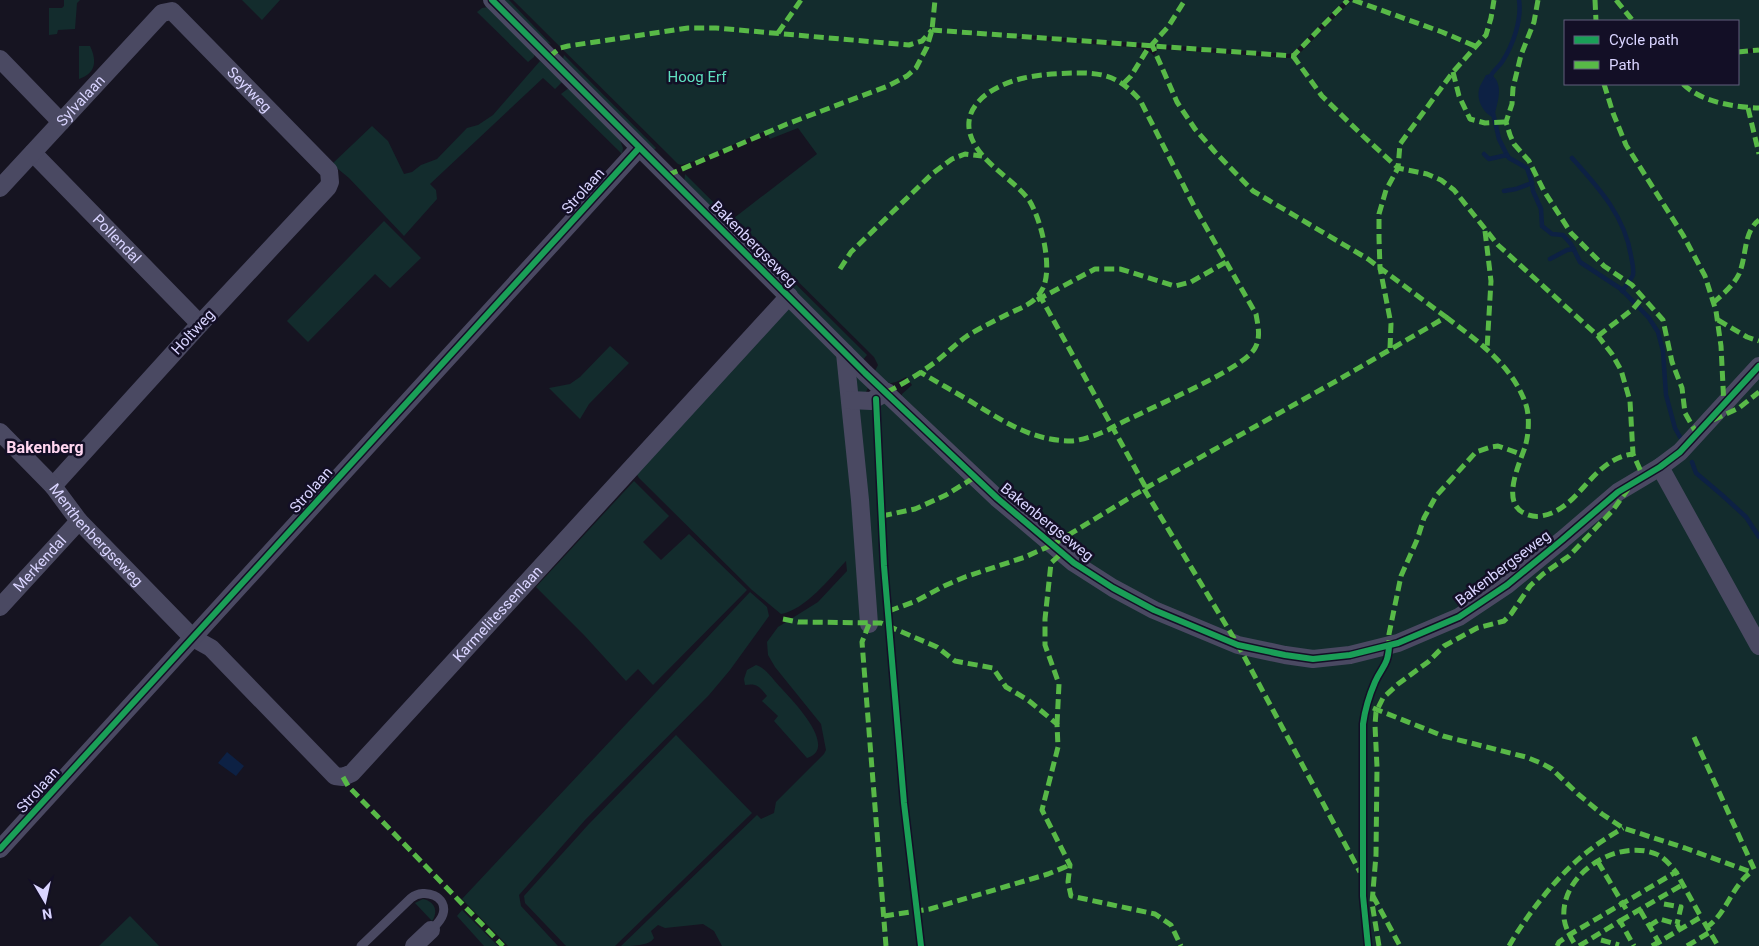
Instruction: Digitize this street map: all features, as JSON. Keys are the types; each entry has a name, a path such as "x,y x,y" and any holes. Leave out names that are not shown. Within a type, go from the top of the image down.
{"street":[{"name":"Bakenbergseweg","path":"492,0 845,353 997,498 1074,563 1105,583 1154,610 1238,645 1312,659 1350,655 1389,646 1459,617 1506,585 1618,492 1660,467 1680,452 1759,366"},
{"name":"Seytweg","path":"162,13 172,11 329,171 330,177"},
{"name":"Sylvalaan","path":"0,188 162,13"},
{"path":"0,60 61,122"},
{"name":"Strolaan","path":"0,849 639,148"},
{"name":"Pollendal","path":"33,153 200,324"},
{"name":"Holtweg","path":"53,486 328,187 330,177"},
{"name":"Karmelitessenlaan","path":"193,638 210,648 335,776 343,777 352,773 789,296"},
{"path":"845,353 860,500 869,624"},
{"path":"850,400 871,401 887,392"},
{"name":"Menthenbergseweg","path":"0,432 53,486 79,521 193,638"},
{"path":"1660,467 1759,646"},
{"name":"Merkendal","path":"0,607 79,521"},
{"path":"414,946 431,930"}],"lane":[{"path":"361,946 418,893 431,893 442,904 444,910 442,917 431,930"}],"green space":[{"path":"64,0 80,0 77,3 75,29 58,30 57,34 49,35 49,8 62,8"},
{"path":"242,0 280,0 262,20"},
{"path":"500,0 509,0 551,44 539,40"},
{"name":"Hoog Erf","path":"513,0 1345,0 1294,52 1289,54 1024,35 1016,38 1142,48 1144,52 1140,60 1143,60 1147,52 1154,56 1158,49 1289,58 1297,56 1352,0 1759,0 1759,47 1739,51 1739,20 1564,20 1564,85 1739,85 1739,54 1759,52 1759,946 722,946 714,931 703,924 665,928 658,925 651,931 654,938 652,941 640,945 621,946 757,815 761,819 774,813 776,802 824,754 826,750 821,724 775,667 768,655 767,642 778,627 818,602 847,571 846,561 808,600 781,614 752,590 636,473 791,306 841,355 848,398 902,399 902,394 912,385 906,377 889,383 874,373 878,365 874,357 734,218 817,154 798,128 770,139 766,131 689,163 678,164"},
{"path":"488,7 535,53 534,57 528,62 477,12 482,8"},
{"path":"79,46 90,46 94,57 94,66 89,73 79,79"},
{"path":"564,55 656,148 652,152 562,62"},
{"path":"540,61 562,82 555,89 543,78 430,184 436,190 437,199 404,236 349,178 332,164 372,126 388,141 404,174 412,172 421,165 437,159 467,128 478,125 493,115"},
{"path":"570,87 618,135 623,148 622,154 561,94"},
{"path":"685,174 867,355 862,361 684,184"},
{"path":"384,221 421,258 390,288 375,274 308,342 287,321"},
{"path":"610,346 629,363 589,404 580,419 549,388 570,384 580,377"},
{"path":"852,369 869,386 866,392 854,395"},
{"path":"634,481 669,516 643,542 661,560 689,534 747,590 653,685 638,669 626,681 536,587"},
{"path":"750,592 767,607 769,616 730,670 709,695 585,820 519,895 521,906 558,946 508,946 462,899"},
{"path":"756,665 770,675 811,724 818,745 816,753 807,758 774,721 778,716 762,701 767,696 762,690 755,685 745,685 744,679 747,670"},
{"path":"676,735 752,813 615,946 566,946 525,903 524,896 588,825"},
{"path":"423,899 433,904 435,914 432,921 415,903"},
{"path":"462,910 498,946 484,946 457,916"},
{"path":"130,916 159,946 99,946"}],"water":[{"path":"1491,74 1498,83 1499,89 1494,118 1486,113 1479,101 1480,86 1486,75"},
{"path":"227,752 244,766 236,776 218,763"}],"waterway":[{"path":"1490,78 1502,62 1513,40 1518,24 1519,0"},
{"path":"1493,113 1499,139 1507,155 1527,168 1533,191 1541,209 1542,226 1552,234 1563,235 1571,244 1580,262 1621,289 1649,318 1658,332 1663,351 1666,395 1675,428 1680,437"},
{"path":"1484,154 1489,159 1507,155"},
{"path":"1572,158 1601,191 1617,215 1628,241 1633,275 1622,291"},
{"path":"1504,191 1532,183"},
{"path":"1550,259 1567,250 1574,249"},
{"path":"1692,462 1696,473 1746,517 1759,537"}],"marked path":[{"path":"778,33 801,0"},
{"path":"668,175 787,124 888,86 907,76 916,68 927,47 932,30 935,0"},
{"path":"1124,83 1131,76 1147,50 1168,27 1185,0"},
{"path":"932,30 1293,56 1348,0"},
{"path":"1353,0 1475,46"},
{"path":"1390,348 1391,324 1380,268 1379,238 1379,214 1386,190 1398,168 1400,144 1453,72 1486,35 1494,0"},
{"path":"1538,0 1534,22 1521,55 1513,88 1512,104 1506,122 1510,135 1514,144 1529,161 1544,191 1571,233 1604,266 1632,285 1663,320 1672,362 1682,388 1685,413 1697,434"},
{"path":"1595,0 1596,20"},
{"path":"1616,0 1632,20"},
{"path":"549,57 560,48 568,46 688,28 716,28 909,45 922,41 932,30"},
{"path":"889,611 916,601 965,577 1025,557 1052,545 1144,489 1446,317 1368,259 1253,191 1195,129 1177,102 1152,45"},
{"path":"1739,52 1759,50"},
{"path":"1293,56 1322,96 1362,135 1398,168 1427,174 1441,180 1454,190 1498,245 1598,336 1612,354 1621,370 1630,401 1633,454 1643,476"},
{"path":"1453,72 1459,96 1470,119 1485,123 1506,122"},
{"path":"887,392 907,381 913,377 920,373 926,369 967,336 1028,304 1040,293 1046,279 1047,268 1044,243 1038,219 1029,200 983,156 973,142 969,128 970,116 975,105 984,96 1009,82 1052,74 1099,74 1114,79 1127,87 1140,100 1195,208 1256,314 1258,336 1255,348 1231,368 1211,380 1108,430 1071,441 1043,437 1018,428 993,415 933,379 926,376 920,372"},
{"path":"1604,85 1626,145 1683,235 1705,276 1716,311 1721,346 1724,406"},
{"path":"1684,85 1708,99 1729,105 1759,108"},
{"path":"1748,108 1759,154"},
{"path":"840,269 851,252 932,174 952,159 965,154 982,156"},
{"path":"1713,303 1737,278 1742,267 1750,231 1759,220"},
{"path":"1485,231 1491,281 1487,349"},
{"path":"1037,300 1095,269 1120,269 1175,286 1191,282 1226,262"},
{"path":"1039,294 1146,488"},
{"path":"1598,336 1633,309 1643,297"},
{"path":"1446,317 1502,364 1519,388 1527,407 1527,436 1516,473 1513,493 1514,502 1518,509 1526,514 1535,516 1554,512 1576,495 1606,465 1619,458 1633,454"},
{"path":"1718,320 1747,337 1759,341"},
{"path":"1713,420 1739,408 1759,392"},
{"path":"1389,650 1389,634 1401,576 1417,540 1424,518 1436,496 1476,452 1498,446 1521,454"},
{"path":"882,516 915,509 946,495 975,477"},
{"path":"1144,489 1238,645 1360,872"},
{"path":"1379,946 1372,903 1376,855 1377,767 1375,725 1376,712 1383,698 1398,684 1428,662 1444,646 1477,628 1504,621 1530,586 1543,574 1569,556 1613,510 1628,489"},
{"path":"1057,724 1059,684 1045,645 1045,619 1051,563 1062,553"},
{"path":"783,619 798,622 881,623 937,647 955,661 993,668 1006,687 1028,700 1057,724 1058,747 1042,810 1070,865 1068,882 1071,896 1155,914 1171,925 1181,946"},
{"path":"869,624 862,642 886,946"},
{"path":"1373,708 1443,736 1526,757 1541,763 1552,769 1602,814 1623,828 1751,872 1738,885 1720,915 1707,927"},
{"path":"1694,737 1755,871"},
{"path":"343,777 348,786 503,946"},
{"path":"1509,946 1525,920 1556,881 1579,858 1623,828"},
{"path":"1557,946 1559,942 1569,935 1676,872 1659,855 1641,850 1625,851 1609,856 1594,864 1581,874 1571,887 1565,902 1564,918 1568,933 1570,936 1572,940 1576,946"},
{"path":"1598,862 1626,909"},
{"path":"884,916 930,909 1048,874 1070,865"},
{"path":"1652,946 1701,917 1676,872"},
{"path":"1620,921 1682,885"},
{"path":"1373,896 1400,946"},
{"path":"1664,904 1681,907 1677,924"},
{"path":"1640,910 1661,946"},
{"path":"1649,926 1660,919 1677,924 1680,930"},
{"path":"1579,946 1620,921 1634,946"},
{"path":"1704,922 1718,946"},
{"path":"1687,946 1710,932"},
{"path":"1601,940 1619,945"}],"cycle path":[{"path":"492,0 865,373 997,498 1074,563 1113,588 1154,610 1238,645 1313,659 1350,655 1398,643 1459,617 1507,585 1618,492 1660,467 1680,452 1759,366"},
{"path":"0,849 639,148"},
{"path":"876,399 884,566 904,803 921,946"},
{"path":"1368,946 1363,896 1363,724 1369,697 1386,662 1389,646"}],"district":[{"name":"Bakenberg","path":"45,447"}]}
